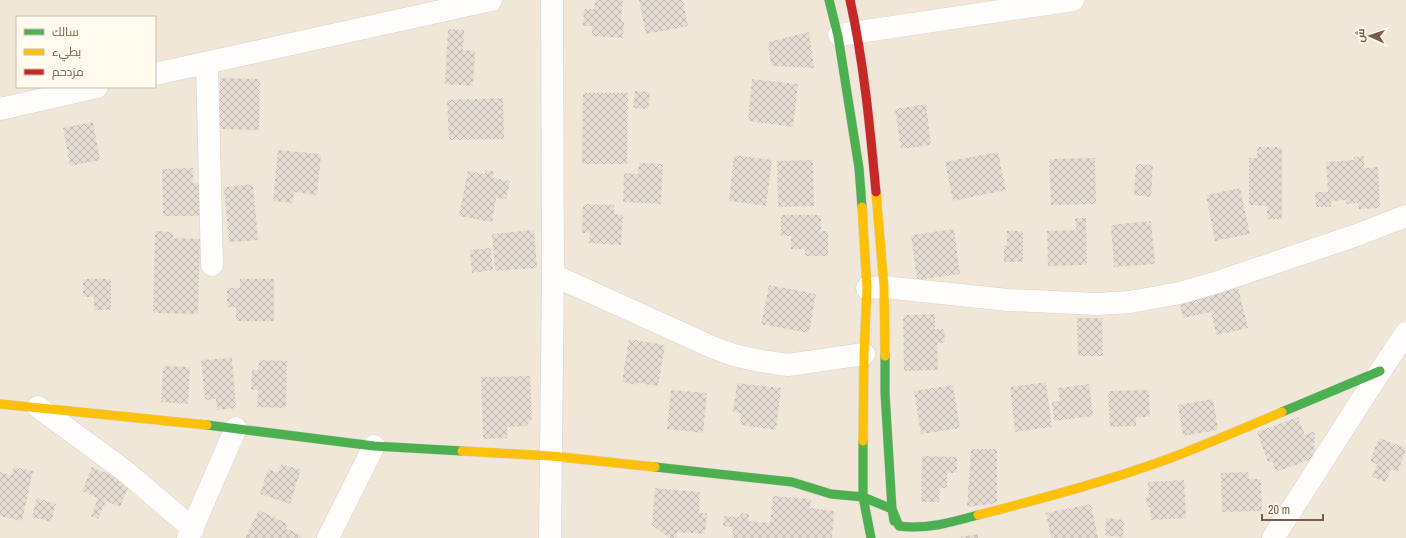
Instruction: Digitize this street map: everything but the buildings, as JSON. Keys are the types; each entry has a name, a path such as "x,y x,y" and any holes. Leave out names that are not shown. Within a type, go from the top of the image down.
{"street":[{"path":"156,74 491,0"},
{"path":"550,538 552,0"},
{"path":"829,0 847,34 870,125 876,288 864,354 863,497 871,538"},
{"path":"850,0 847,34 859,168 876,288 886,393 892,510 897,538"},
{"path":"847,34 1073,0"},
{"path":"207,63 212,265"},
{"path":"0,109 93,88"},
{"path":"876,288 1008,300 1097,304 1130,302 1180,293 1218,282 1329,245 1406,216"},
{"path":"552,275 712,347 748,358 788,365 864,354"},
{"path":"1273,538 1406,333"},
{"path":"0,404 236,428 374,446 551,456 772,479 792,482 831,494 863,497 892,510 899,526 920,527 956,521 1033,501 1174,456 1334,392 1380,371"},
{"path":"38,407 125,471 191,533 236,428"},
{"path":"328,538 374,446"}],"shaded area":[{"path":"0,0 1406,0 1406,538 0,538"}],"traffic: fast":[{"path":"829,0 838,36 859,168 862,207"},
{"path":"885,356 885,393 894,521"},
{"path":"1282,412 1380,371"},
{"path":"207,425 374,446 462,451"},
{"path":"863,441 863,497 871,538"},
{"path":"655,467 792,482 831,494 863,497 892,509 899,526 929,526 949,523 978,515"}],"traffic: slow":[{"path":"876,192 884,287 885,356"},
{"path":"862,207 867,288 864,354 863,441"},
{"path":"0,404 207,425"},
{"path":"978,515 1078,488 1152,465 1282,412"},
{"path":"462,451 551,456 655,467"}],"traffic: jam":[{"path":"850,0 863,72 876,192"}]}
